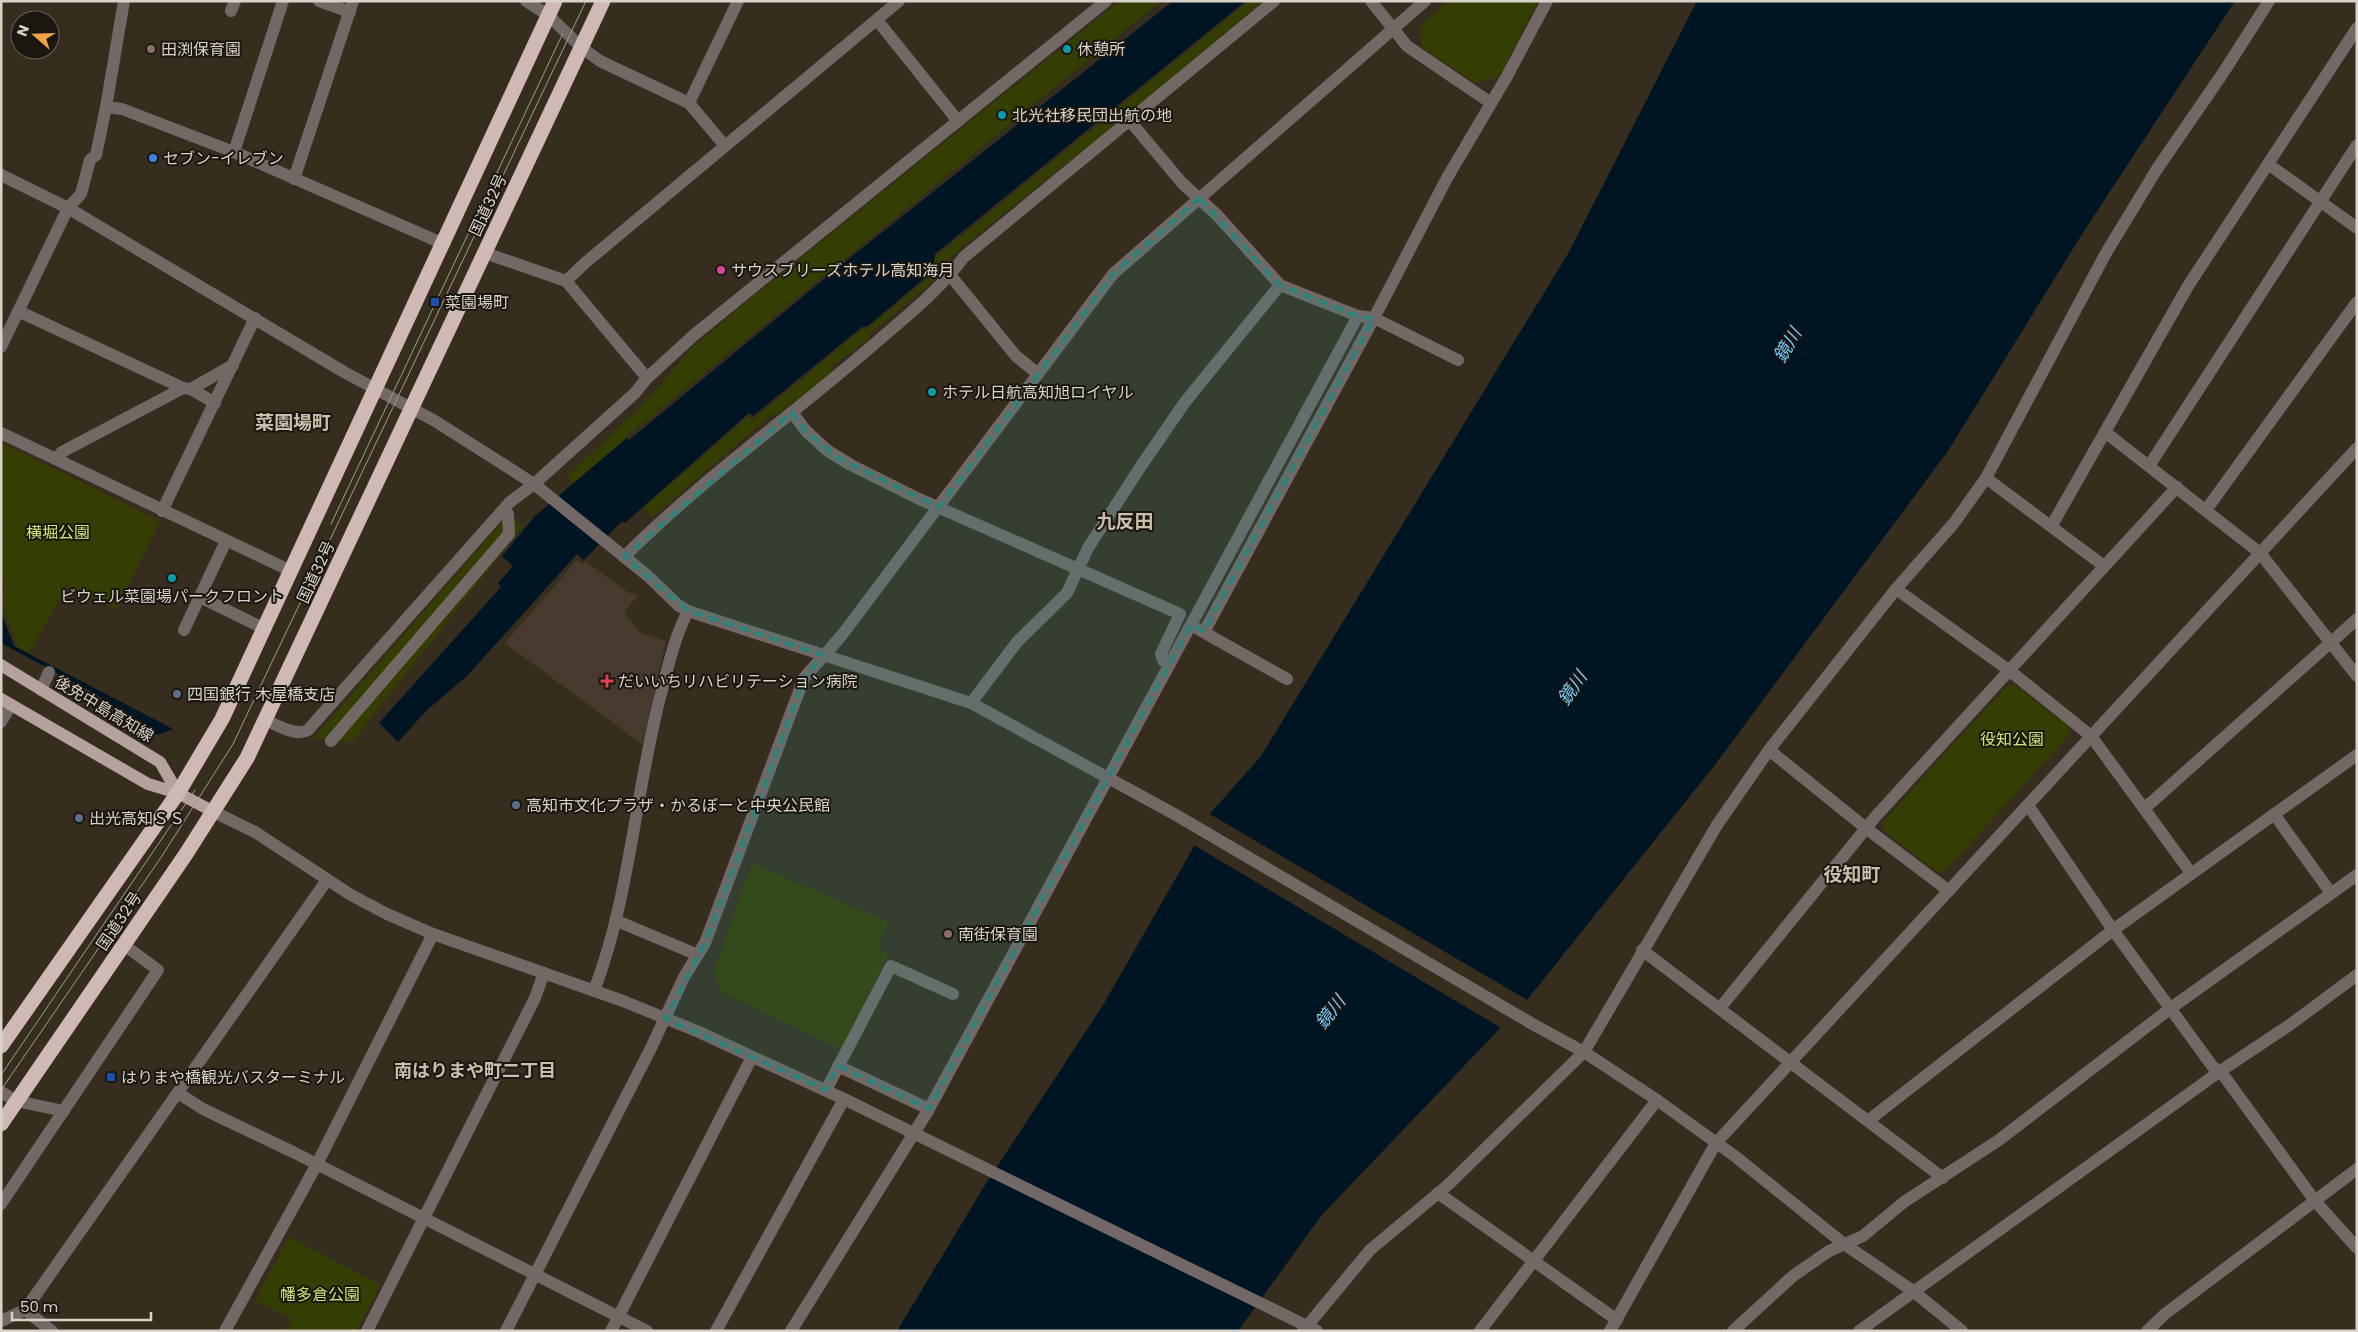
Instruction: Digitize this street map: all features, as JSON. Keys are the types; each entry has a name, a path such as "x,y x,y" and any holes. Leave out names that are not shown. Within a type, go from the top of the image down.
{"highway":[{"name":"国道32号","path":"1,1124 214,812 248,758 603,1"},
{"name":"国道32号","path":"1,1046 178,793 222,719 374,388 444,244 551,8"}],"main road":[{"name":"後免中島高知線","path":"1,665 160,762 178,793"},
{"path":"6,702 148,784 178,793 214,812"}],"street":[{"path":"1,347 68,208 81,194 90,160 96,155 124,1"},
{"path":"234,152 283,1"},
{"path":"294,179 352,6 319,1"},
{"path":"526,1 551,8 581,46 600,61 689,103 724,146"},
{"path":"689,103 738,1"},
{"path":"566,281 584,263 899,1"},
{"path":"265,720 294,731 303,733 308,730 510,502 534,484 635,393 647,378 694,335 1106,1"},
{"path":"624,557 647,535 792,412 837,377 950,276 964,257 1274,1"},
{"path":"1371,1 1406,46 1491,103"},
{"path":"506,1331 665,1019 684,977 706,943 804,678 842,636 1113,274 1393,31 1425,1"},
{"path":"1204,632 1374,318 1447,178 1547,1"},
{"path":"214,812 255,832 327,880 387,914 434,934 594,991 665,1019 826,1090 1309,1329 1370,1250 1438,1193 1584,1052 1642,950 1717,825 1769,750 1896,589 1954,523 1986,478 2106,253 2157,168 2224,73 2269,1"},
{"path":"877,20 958,121"},
{"path":"2052,525 2188,286 2357,28"},
{"path":"106,107 122,109 234,152 444,244"},
{"path":"1130,121 1182,183 1217,215 1280,285 1358,316 1374,318 1458,360"},
{"path":"2149,466 2357,145"},
{"path":"2268,164 2357,228"},
{"path":"1,175 68,208 411,408 534,484 552,496 678,605 688,611 971,703 1176,815 1536,1026 1584,1052 1657,1100 1716,1143 1844,1244 1913,1291 1962,1331"},
{"path":"485,253 566,281 647,378"},
{"path":"950,276 1016,356 1038,374"},
{"path":"971,703 1017,642 1066,593 1079,570 1088,548 1185,402 1280,285"},
{"path":"2206,510 2357,302"},
{"path":"18,311 187,388 215,403"},
{"path":"791,1331 932,1103 1358,316"},
{"path":"162,511 255,318"},
{"path":"55,459 62,452 233,365"},
{"path":"792,412 806,431 837,457 939,507 1180,614 1161,654 1163,660 1169,665"},
{"path":"2105,432 2260,553 2357,676"},
{"path":"1,433 291,571"},
{"path":"1438,1193 1534,1261 1614,1325 1716,1143 2357,448"},
{"path":"1986,478 2052,525 2104,566"},
{"path":"1720,1008 1867,829 2104,566 2177,488"},
{"path":"331,741 509,534 508,514"},
{"path":"184,630 226,541"},
{"path":"1896,589 2010,671 2091,736 2191,873"},
{"path":"200,597 264,629"},
{"path":"594,991 617,921 654,719 678,631 688,611"},
{"path":"2145,808 2357,620"},
{"path":"1192,625 1287,679"},
{"path":"40,690 49,672"},
{"path":"1,722 6,702"},
{"path":"1769,750 1867,829 1949,891"},
{"path":"1869,1120 2113,930 2357,755"},
{"path":"2028,805 2113,930 2212,1066 2224,1076 2315,1201 2357,1248"},
{"path":"2274,814 2331,893"},
{"path":"1733,1331 1793,1276 1829,1251 1863,1236 1904,1202 1999,1140 2171,1008 2357,875"},
{"path":"1,1321 25,1310 327,880"},
{"path":"617,921 698,954"},
{"path":"225,1331 317,1164 434,934"},
{"path":"1,1204 158,970 124,945"},
{"path":"1642,950 1869,1120 1943,1178"},
{"path":"826,1090 890,966 953,994"},
{"path":"367,1331 535,998 544,973"},
{"path":"1859,1331 2219,1072 2292,1024 2357,975"},
{"path":"611,1331 752,1057"},
{"path":"838,1066 932,1103"},
{"path":"1,1092 16,1101 64,1111"},
{"path":"178,1093 203,1109 317,1164 534,1276 647,1331"},
{"path":"716,1331 844,1099"},
{"path":"1480,1331 1657,1100"},
{"path":"2147,1331 2165,1314 2357,1169"},
{"path":"25,1310 52,1331"}],"highlighted area":[{"path":"1199,198 1280,285 1358,316 1374,318 1204,632 1191,625 929,1109 838,1066 826,1090 665,1019 705,943 805,676 822,655 688,611 624,557 792,412 806,431 837,457 939,507 1113,274"}],"shaded area":[{"name":"だいいちリハビリテーション病院","path":"577,560 582,564 586,562 629,593 638,595 624,613 641,633 666,641 643,745 505,643"}],"green space":[{"path":"1120,1 1161,1 676,396 574,483 567,476 645,403 694,346"},
{"path":"1249,1 1263,1 1113,127 954,253 945,272 869,334 869,339 831,366 833,372 777,415 773,413 652,517 644,507 748,417 753,420 861,330 868,328 935,272 936,257"},
{"path":"1449,1 1538,1 1499,77 1476,83 1422,47 1420,27"},
{"name":"横堀公園","path":"1,443 160,521 116,610 67,585 29,653 18,648 3,607 4,580 1,578"},
{"path":"509,514 523,526 352,742 313,739"},
{"name":"役知公園","path":"2015,685 2068,726 2069,735 1946,870 1937,872 1883,830 1883,822 2007,686"},
{"path":"752,863 888,922 877,947 888,955 841,1049 722,993 714,971"},
{"name":"幡多倉公園","path":"289,1237 380,1285 356,1331 286,1331 292,1319 255,1300"}],"water":[{"path":"1163,1 1246,1 935,254 932,272 868,326 862,327 753,416 749,413 625,523 622,521 584,560 577,554 467,676 426,711 398,742 379,723 501,587 498,583 513,566 502,556 535,516 661,409 841,265"},
{"name":"鏡川","path":"1697,1 2235,1 2084,231 1948,451 1714,766 1527,1000 1321,1216 1238,1331 897,1331 985,1185 1103,1005 1192,850 1209,815 1261,756 1569,252"},
{"path":"1,612 14,646 173,729 158,735 92,692 1,643"}],"pier":[{"path":"1163,1 1173,1 841,265 629,440 626,437"},
{"path":"1207,814 1529,1001 1503,1029 1192,844"}],"tram line":[{"path":"1,1090 162,856 233,744 586,1"},
{"path":"331,524 563,33"},
{"path":"1,1075 195,790"}],"place":[{"name":"田渕保育園","path":"151,49"},
{"name":"休憩所","path":"1067,49"},
{"name":"北光社移民団出航の地","path":"1002,115"},
{"name":"セブン-イレブン","path":"153,158"},
{"name":"サウスブリーズホテル高知海月","path":"721,270"},
{"name":"菜園場町","path":"435,302"},
{"name":"ホテル日航高知旭ロイヤル","path":"932,392"},
{"name":"ビウェル菜園場パークフロント","path":"172,578"},
{"name":"だいいちリハビリテーション病院","path":"607,681"},
{"name":"四国銀行 木屋橋支店","path":"177,694"},
{"name":"高知市文化プラザ・かるぽーと中央公民館","path":"516,805"},
{"name":"出光高知ＳＳ","path":"79,818"},
{"name":"南街保育園","path":"948,934"},
{"name":"はりまや橋観光バスターミナル","path":"111,1077"}],"district":[{"name":"菜園場町","path":"293,422"},
{"name":"九反田","path":"1125,521"},
{"name":"役知町","path":"1852,874"},
{"name":"南はりまや町二丁目","path":"475,1070"}]}
